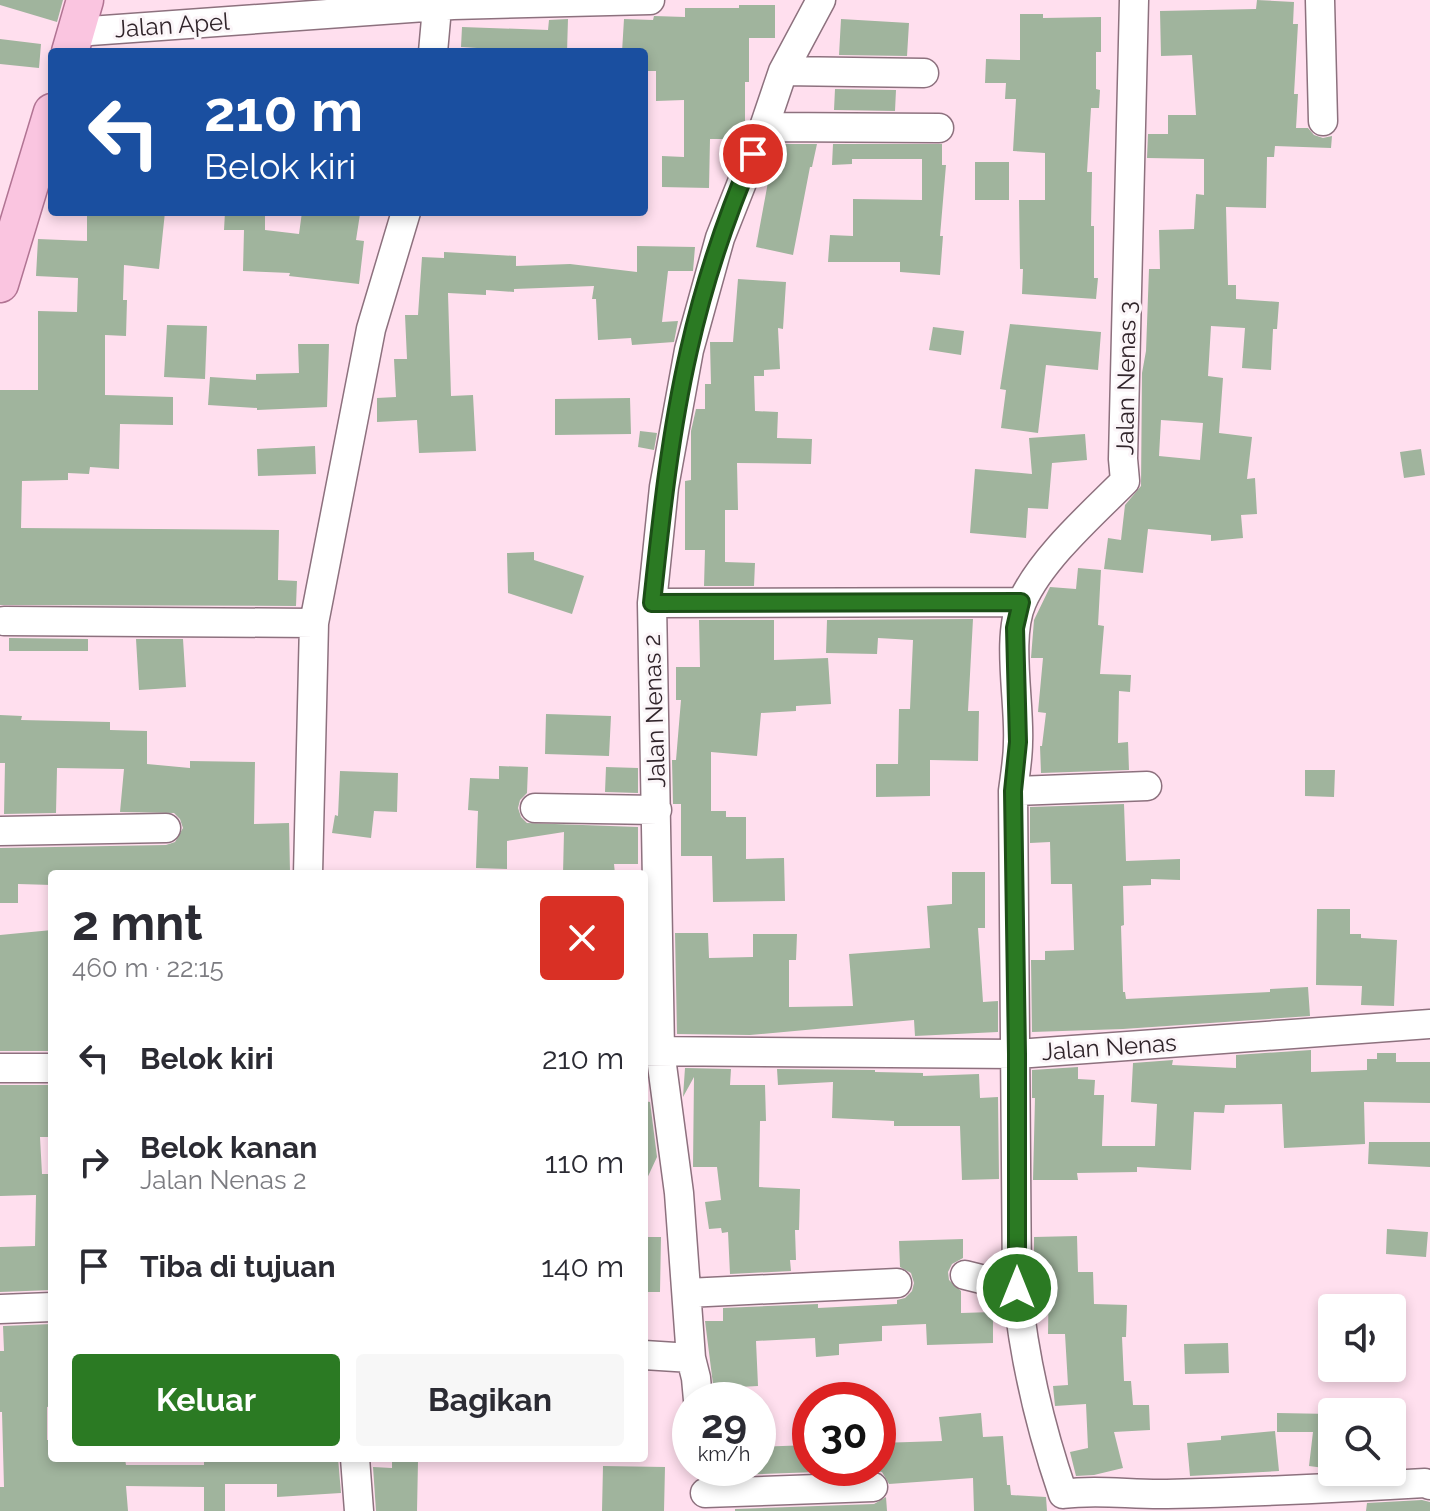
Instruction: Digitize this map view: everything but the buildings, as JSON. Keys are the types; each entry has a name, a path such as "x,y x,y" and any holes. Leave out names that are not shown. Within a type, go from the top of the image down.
{"main road":[{"path":"0,284 48,125"}],"street":[{"name":"Jalan Apel","path":"77,28 448,4 650,0"},
{"name":"Jalan Nenas 2","path":"696,1382 691,1358 679,1193 652,1051 657,810 652,603 664,487 689,350 720,238 783,71 821,0"},
{"name":"Jalan Nenas 3","path":"1134,0 1123,459 1125,481 1062,545 1021,602 1015,628 1018,742 1013,791 1017,1288 1026,1356 1060,1502 1089,1490 1126,1495 1430,1485"},
{"path":"1320,0 1323,121"},
{"path":"434,48 448,4"},
{"path":"783,71 924,73"},
{"path":"764,127 939,128"},
{"path":"308,870 314,623 371,329 405,216"},
{"path":"652,603 1021,602"},
{"path":"4,621 314,623"},
{"path":"1013,791 1147,786"},
{"path":"535,808 657,810"},
{"path":"0,831 166,828"},
{"name":"Jalan Nenas","path":"652,1051 1017,1054 1430,1024"},
{"path":"0,1068 48,1068"},
{"path":"965,1275 1017,1288"},
{"path":"687,1293 897,1283"},
{"path":"0,1309 48,1307"},
{"path":"648,1355 691,1358"},
{"path":"355,1462 359,1511"},
{"path":"704,1491 873,1487"}],"route":[{"path":"753,154 720,238 689,350 664,487 652,603 1021,602 1015,628 1018,742 1013,791 1017,1288"}]}
